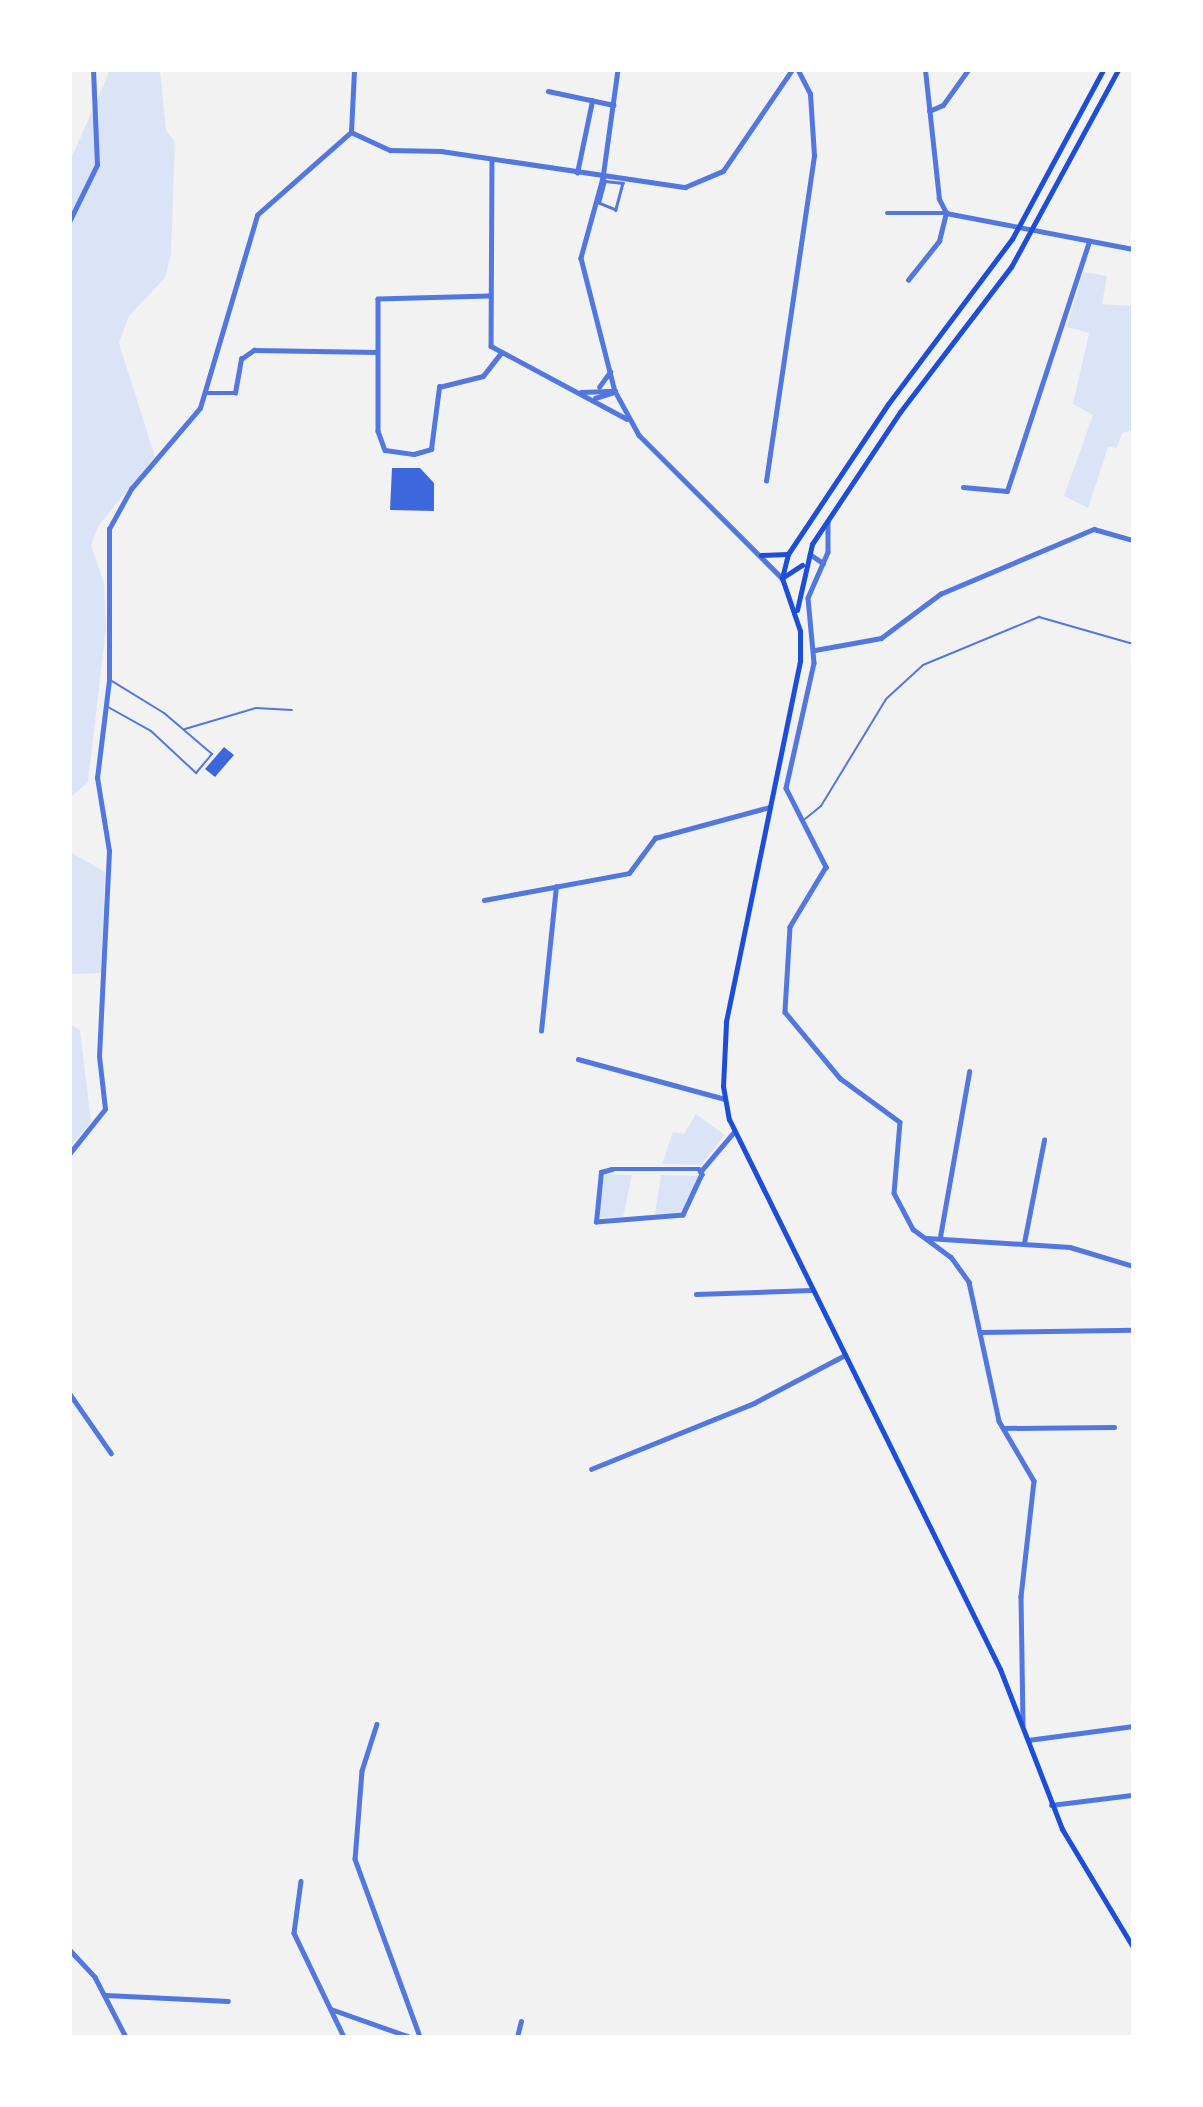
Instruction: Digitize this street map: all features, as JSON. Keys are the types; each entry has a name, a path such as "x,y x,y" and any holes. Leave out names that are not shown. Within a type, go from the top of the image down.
{"main road":[{"path":"797,617 782,578 788,554 888,404 995,263 1103,70"},
{"path":"1118,70 1011,268 900,412 808,552 797,599 800,661 726,1023 725,1099 733,1133 845,1355 1023,1726 1051,1805 1133,1947"},
{"path":"761,555 788,554"},
{"path":"782,578 804,563"}],"street":[{"path":"70,220 97,165 93,70"},
{"path":"70,1153 105,1109 99,1056 109,873 97,779 109,680 109,529 131,489 187,427 205,393 232,282 257,215 351,131 354,70"},
{"path":"618,70 603,178 581,258 615,391 627,419"},
{"path":"351,131 390,150 492,160 603,178 685,187 723,171 792,70"},
{"path":"766,481 814,156 810,94 798,70"},
{"path":"908,280 939,241 946,213 939,199 925,70"},
{"path":"929,111 943,105 968,70"},
{"path":"548,90 614,105"},
{"path":"577,173 592,101"},
{"path":"492,160 489,339 501,353 593,398 627,419 782,578"},
{"path":"605,181 623,183 616,210 599,203 605,181"},
{"path":"887,214 946,213 1133,249"},
{"path":"963,487 1007,491 1089,241"},
{"path":"489,296 382,295 377,352 379,438 388,452 407,454 433,446 439,387 484,376 501,353"},
{"path":"205,393 235,393 241,359 254,350 377,352"},
{"path":"599,388 610,372"},
{"path":"580,392 599,388 615,391"},
{"path":"593,398 615,391"},
{"path":"828,521 831,539 807,608 815,650 786,788 805,819 826,867 790,927 786,1018 840,1078 900,1122 894,1193 914,1229 969,1282 1003,1428 1034,1481 1021,1596 1023,1726"},
{"path":"815,650 881,638 940,594 1094,529 1133,540"},
{"path":"808,552 823,563"},
{"path":"484,900 629,873 655,838 770,807"},
{"path":"541,1031 556,887"},
{"path":"578,1059 725,1099"},
{"path":"940,1237 969,1072"},
{"path":"701,1171 601,1172 594,1221 684,1215 701,1171 733,1133"},
{"path":"1024,1243 1044,1140"},
{"path":"926,1238 1070,1247 1133,1266"},
{"path":"696,1294 811,1290"},
{"path":"981,1332 1133,1330"},
{"path":"590,1469 754,1403 845,1355"},
{"path":"70,1394 111,1453"},
{"path":"1003,1428 1115,1427"},
{"path":"377,1724 362,1771 355,1859 420,2037"},
{"path":"1028,1740 1133,1726"},
{"path":"1051,1805 1133,1795"},
{"path":"301,1881 294,1933 344,2037"},
{"path":"70,1950 106,1995 126,2037"},
{"path":"106,1995 228,2001"},
{"path":"330,2008 410,2037"},
{"path":"517,2037 521,2021"}],"lane":[{"path":"805,819 821,806 886,699 923,665 1039,617 1133,644"},
{"path":"107,707 151,732 196,773 212,754 184,730 109,680"},
{"path":"184,730 256,708 292,709"}],"shaded area":[{"path":"110,70 160,70 166,130 175,142 171,254 165,278 129,316 119,343 155,457 98,526 91,545 104,583 106,628 88,782 70,798 70,161"},
{"path":"1083,272 1107,276 1102,304 1133,306 1133,430 1122,433 1117,448 1108,447 1088,508 1064,496 1093,415 1073,404 1089,333 1067,327"},
{"path":"70,852 105,872 101,973 70,974"},
{"path":"70,1024 80,1030 91,1122 70,1147"},
{"path":"696,1114 725,1135 701,1165 662,1164 673,1132 684,1134"},
{"path":"605,1174 632,1175 623,1217 597,1218"},
{"path":"661,1175 698,1176 684,1212 655,1214"}],"building":[{"path":"392,468 420,468 434,483 434,511 390,510"},
{"path":"224,747 234,755 215,777 205,769"}]}
